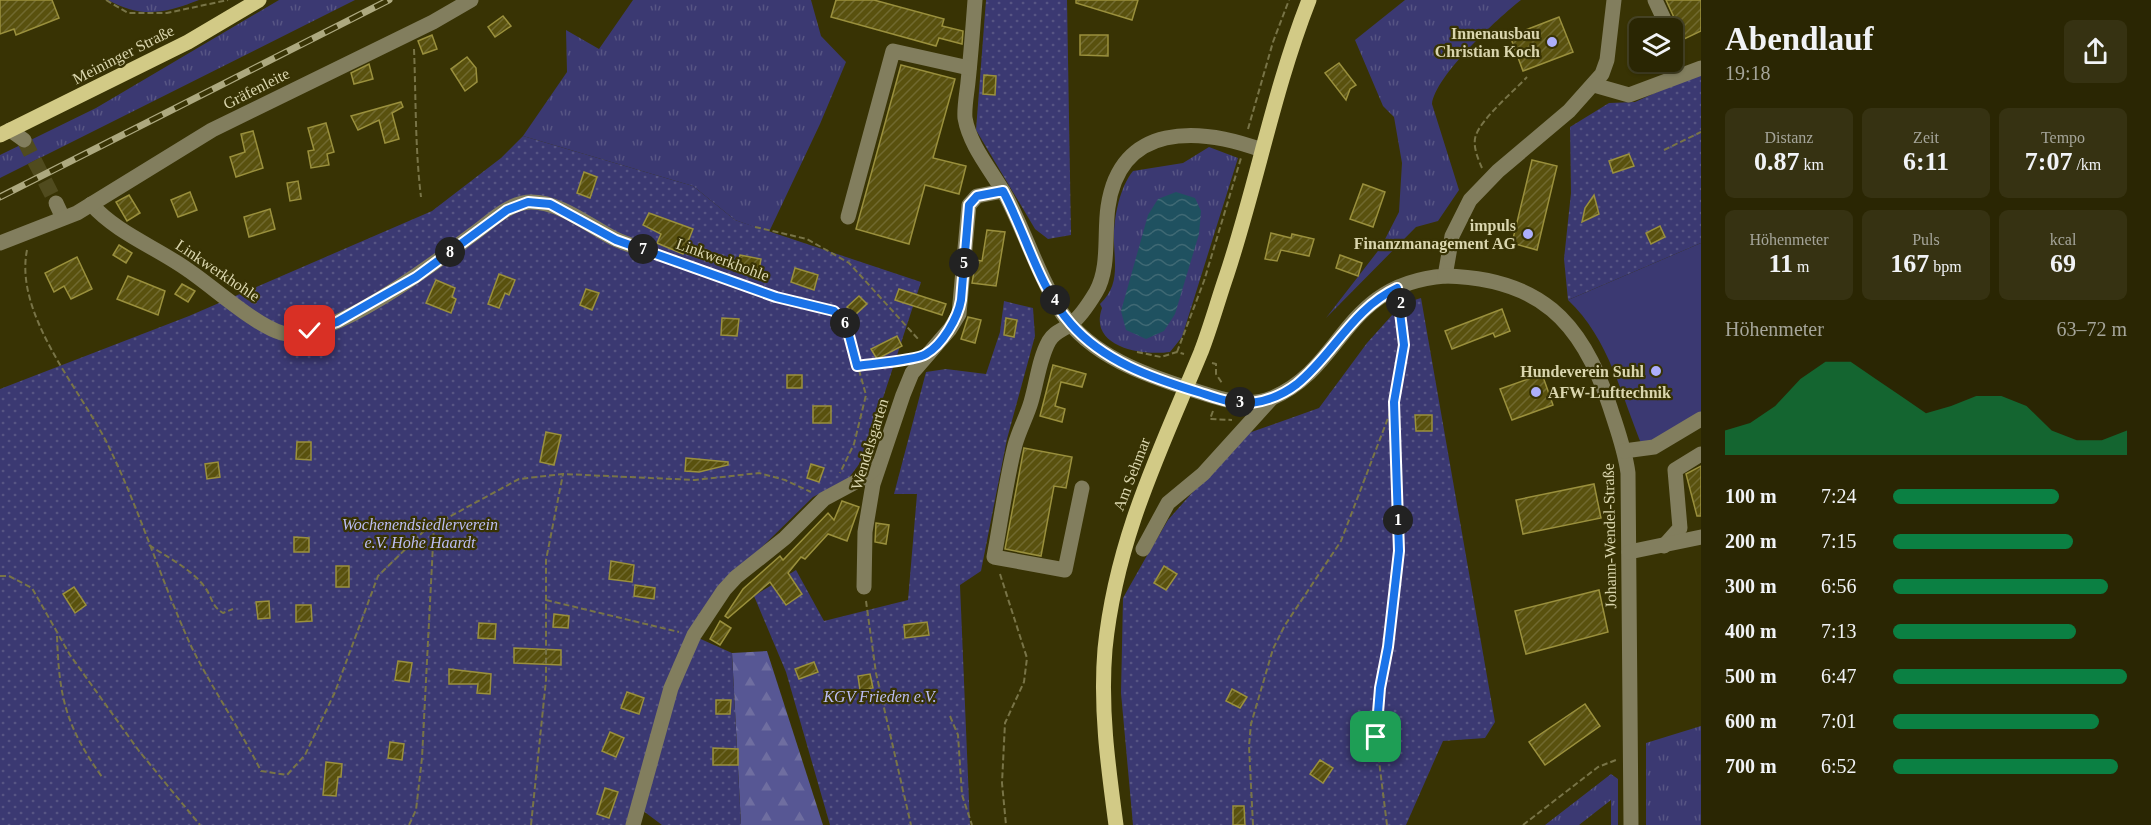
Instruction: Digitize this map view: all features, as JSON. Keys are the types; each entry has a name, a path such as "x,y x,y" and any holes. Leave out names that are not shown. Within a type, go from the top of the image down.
{"main road":[{"name":"Meininger Straße","path":"5,133 188,42 258,0"},
{"name":"Am Sehmar","path":"1116,825 1104,721 1105,661 1110,616 1137,505 1198,358 1245,219 1280,79 1309,0"}],"street":[{"name":"Gräfenleite","path":"0,243 63,218 91,204 212,130 471,0"},
{"name":"Johann-Wendel-Straße","path":"975,0 965,116 970,137 1003,191 1052,294 1071,324 1088,342 1119,361 1153,377 1224,400 1249,403 1271,399 1296,384 1364,309 1381,295 1423,278 1445,276 1477,276 1512,286 1534,297 1568,323 1585,346 1599,373 1624,451 1628,474 1630,825"},
{"path":"1655,0 1664,18"},
{"path":"1445,276 1457,221 1483,173 1569,111 1594,85 1606,66 1610,2"},
{"path":"848,217 893,51 969,68"},
{"path":"1594,85 1629,95 1701,68"},
{"path":"5,133 24,140"},
{"path":"1082,488 1065,570 994,557 1016,444 1031,403 1044,353 1050,339 1071,324 1096,291 1101,280 1112,185 1132,154 1159,139 1176,134 1221,138 1262,150"},
{"name":"Wendelsgarten","path":"864,587 865,532 879,465 912,373 950,329 959,314 971,201 977,196 1003,191"},
{"name":"Linkwerkhohle","path":"91,204 118,228 186,268 269,327 291,334 337,322 416,277 507,210 528,202 550,204 616,240 651,252"},
{"path":"56,203 63,218"},
{"path":"1143,549 1168,502 1203,474 1271,399"},
{"path":"1624,451 1654,447 1701,419"},
{"path":"1664,546 1680,528 1675,470 1701,454"},
{"path":"633,825 671,688 694,635 736,577 785,538 827,497 865,477 879,465"},
{"path":"1629,552 1701,537"}],"path":[{"path":"106,0 128,13 158,13 228,0"},
{"path":"1177,352 1204,281 1245,144 1272,42 1288,0"},
{"path":"413,31 417,107 415,147 421,197"},
{"path":"1483,173 1476,153 1475,136 1527,77"},
{"path":"1664,150 1701,132"},
{"path":"1483,173 1490,162"},
{"path":"755,227 807,239 849,263 928,353"},
{"path":"27,250 25,273 36,318 106,442 136,509 193,650 261,771 287,775 305,755 335,692 378,576 425,530 519,479 563,474 695,480 759,473 786,480 827,497"},
{"name":"Linkwerkhohle","path":"651,252 776,297 834,311 846,324 866,395 854,444 827,497"},
{"path":"1253,825 1251,724 1273,649 1285,625 1341,541 1394,402 1404,345 1397,288"},
{"path":"1131,351 1161,357 1177,352 1216,364 1216,374 1221,382 1230,385"},
{"path":"857,366 928,353"},
{"path":"1388,825 1376,737 1380,688 1399,551 1394,402"},
{"path":"531,825 546,680 546,560 563,474"},
{"path":"409,825 416,810 422,758 434,525"},
{"path":"149,545 190,572 205,587 214,608 223,613 233,609"},
{"path":"994,557 1027,658 1024,682 1005,723 1002,783 1006,825"},
{"path":"0,576 9,576 32,588 57,633 139,751 200,825"},
{"path":"864,587 876,673 911,825"},
{"path":"546,600 694,635"},
{"path":"57,633 58,680 64,710 81,746 102,777"},
{"path":"950,716 958,735 962,795 972,825"},
{"path":"1523,825 1598,767 1630,755"}],"green space":[{"path":"108,0 199,0 164,11 143,12"},
{"path":"279,0 355,0 0,178 0,155 96,108"},
{"path":"633,0 811,0 821,36 846,62 820,124 769,232 735,220 693,186 523,136 567,72 566,30 599,49"},
{"path":"986,0 1067,0 1071,235 1048,239 1035,229 976,130"},
{"path":"1405,0 1521,0 1455,64 1444,78 1432,104 1459,190 1438,221 1416,227 1326,318 1381,247 1399,212 1402,163 1394,117 1383,106 1355,40"},
{"path":"1701,72 1701,243 1568,300 1564,259 1571,193 1570,127 1609,103 1635,102"},
{"name":"Wochenendsiedlerverein e.V. Hohe Haardt","path":"523,136 693,186 735,220 921,282 863,459 848,479 813,497 759,550 694,636 732,653 741,825 662,825 638,807 633,825 0,825 0,389 189,316 432,211 501,158"},
{"path":"1209,147 1238,158 1182,337 1170,352 1146,352 1120,346 1103,332 1100,321 1102,308 1100,304 1110,290 1115,276 1115,225 1124,186 1133,171 1183,163"},
{"name":"Hundeverein Suhl","path":"1701,243 1701,419 1643,448 1604,350 1582,315 1568,300"},
{"path":"1421,298 1495,722 1485,738 1443,741 1406,825 1133,825 1121,693 1123,598 1168,520 1243,435 1319,408 1367,343 1402,304"},
{"name":"KGV Frieden e.V.","path":"1004,301 1033,308 1035,336 1007,439 981,571 960,585 970,825 830,825 786,672 754,596 796,570 824,621 908,600 917,494 894,494 926,372 946,369 986,374 1000,332"},
{"path":"767,651 823,825 741,825 732,653"},
{"path":"1701,726 1701,825 1646,825 1646,743"},
{"path":"1611,774 1618,779 1618,825 1611,825 1611,800 1579,825 1545,825"}],"water":[{"path":"1176,192 1195,198 1201,211 1199,234 1175,314 1164,331 1146,339 1126,330 1121,311 1148,215 1158,199"}],"building":[{"path":"0,0 52,0 59,18 16,35 14,29 0,34"},
{"path":"836,0 874,0 944,19 942,26 963,31 962,44 939,38 936,46 831,17"},
{"path":"1076,0 1138,0 1132,20 1076,3"},
{"path":"1666,0 1701,0 1701,31 1683,40 1683,18 1674,18"},
{"path":"503,16 511,26 495,37 488,27"},
{"path":"1559,17 1573,52 1523,71 1510,36"},
{"path":"432,35 437,49 423,54 418,41"},
{"path":"1080,35 1108,35 1108,56 1080,55"},
{"path":"467,57 476,68 477,82 465,91 451,69"},
{"path":"1339,63 1356,85 1350,89 1346,100 1325,73"},
{"path":"369,64 373,79 354,84 351,73"},
{"path":"901,65 955,79 933,158 966,166 959,194 925,185 909,244 856,229"},
{"path":"984,75 996,76 995,95 983,94"},
{"path":"401,102 403,107 392,113 399,139 385,143 379,120 358,130 351,116"},
{"path":"326,123 334,152 327,154 329,165 311,168 308,151 314,150 308,128"},
{"path":"253,131 263,168 236,177 230,157 245,152 241,134"},
{"path":"1629,154 1634,166 1613,173 1609,161"},
{"path":"1532,160 1557,166 1537,250 1512,243"},
{"path":"584,172 597,177 590,198 577,193"},
{"path":"298,181 301,199 290,201 287,183"},
{"path":"1363,184 1385,192 1373,227 1350,219"},
{"path":"190,192 197,210 178,217 171,200"},
{"path":"129,195 140,213 127,221 116,202"},
{"path":"1594,195 1599,214 1582,222 1585,208"},
{"path":"270,209 275,229 249,237 244,217"},
{"path":"649,213 693,229 683,254 657,243 661,234 643,225"},
{"path":"1660,226 1665,237 1651,244 1646,233"},
{"path":"987,230 1005,232 996,286 972,283 976,260 982,261"},
{"path":"1271,233 1291,238 1292,234 1314,239 1309,256 1281,250 1277,261 1265,259"},
{"path":"119,245 132,253 126,263 113,255"},
{"path":"740,255 761,259 758,275 736,271"},
{"path":"1340,255 1362,263 1358,276 1336,268"},
{"path":"77,257 92,289 71,299 64,286 54,292 45,273"},
{"path":"795,268 818,275 814,290 791,282"},
{"path":"499,274 515,280 509,295 505,293 499,308 488,304"},
{"path":"128,276 165,291 158,315 117,299"},
{"path":"436,280 455,288 452,297 456,299 451,313 426,303"},
{"path":"182,284 195,291 188,302 175,294"},
{"path":"586,289 599,293 592,310 580,305"},
{"path":"899,289 946,304 942,315 895,300"},
{"path":"859,296 867,304 855,315 847,307"},
{"path":"1502,309 1510,331 1495,337 1493,333 1452,349 1445,331"},
{"path":"968,317 981,320 975,343 961,339"},
{"path":"722,318 739,319 737,336 721,335"},
{"path":"1006,318 1017,320 1014,337 1004,335"},
{"path":"897,336 902,346 877,359 871,349"},
{"path":"1053,365 1086,374 1082,387 1061,382 1055,406 1065,409 1062,422 1040,416"},
{"path":"1542,374 1553,405 1512,420 1500,389"},
{"path":"787,375 802,375 802,388 787,388"},
{"path":"813,406 831,406 831,423 813,423"},
{"path":"1415,415 1432,415 1432,431 1416,431"},
{"path":"546,432 561,435 554,465 540,462"},
{"path":"297,442 311,442 311,460 296,459"},
{"path":"1024,448 1072,457 1066,488 1054,486 1041,556 1005,549"},
{"path":"686,458 728,462 728,465 699,472 685,471"},
{"path":"218,462 220,477 207,479 205,464"},
{"path":"811,464 824,468 819,482 807,478"},
{"path":"1701,466 1701,516 1697,516 1686,474"},
{"path":"1594,484 1601,518 1523,534 1516,500"},
{"path":"842,501 859,507 847,541 828,534 805,559 801,557 788,573 802,594 786,605 770,582 728,618 725,616 743,589 780,556 783,560 828,513 834,520"},
{"path":"876,523 889,525 886,544 875,542"},
{"path":"294,537 309,538 309,552 294,552"},
{"path":"611,561 634,565 632,582 609,579"},
{"path":"336,566 349,566 349,587 336,587"},
{"path":"1164,566 1177,574 1166,590 1154,583"},
{"path":"635,585 655,588 654,599 634,596"},
{"path":"74,587 86,605 75,613 63,594"},
{"path":"1599,590 1608,632 1526,654 1515,611"},
{"path":"269,601 270,618 258,619 256,602"},
{"path":"296,605 311,605 312,621 296,622"},
{"path":"554,614 569,616 568,628 553,627"},
{"path":"720,621 731,628 720,645 710,639"},
{"path":"927,622 929,635 905,638 904,625"},
{"path":"479,623 496,624 495,639 478,638"},
{"path":"514,648 561,650 561,665 514,663"},
{"path":"398,661 412,663 409,682 395,680"},
{"path":"814,662 818,672 799,679 795,669"},
{"path":"449,669 491,674 490,694 477,693 478,684 449,684"},
{"path":"870,674 873,688 860,690 858,676"},
{"path":"1232,689 1247,697 1240,708 1226,701"},
{"path":"627,692 644,698 639,714 621,708"},
{"path":"716,700 731,700 730,714 716,714"},
{"path":"1585,704 1600,726 1545,765 1529,742"},
{"path":"610,732 624,738 616,757 602,751"},
{"path":"390,742 404,744 402,760 388,758"},
{"path":"713,748 738,749 738,765 713,765"},
{"path":"1320,760 1333,768 1323,783 1310,774"},
{"path":"326,762 342,764 336,796 323,795"},
{"path":"605,788 618,792 609,818 597,814"},
{"path":"1233,806 1244,806 1245,825 1233,825"}],"tunnel":[{"path":"24,140 56,203"}],"railway":[{"path":"0,197 389,0"}],"place":[{"name":"Innenausbau Christian Koch","path":"1552,42"},
{"name":"impuls Finanzmanagement AG","path":"1528,234"},
{"name":"Hundeverein Suhl","path":"1656,371"},
{"name":"AFW-Lufttechnik","path":"1536,392"}],"route":[{"path":"310,331 337,322 416,277 507,210 528,202 550,204 616,240 776,297 834,311 846,324 857,366 926,355 950,329 959,314 969,205 977,196 1003,191 1062,313 1088,342 1138,371 1224,400 1249,403 1271,399 1296,384 1364,309 1381,295 1397,288 1401,301 1404,345 1394,402 1399,551 1388,647 1380,688 1376,737"}]}
